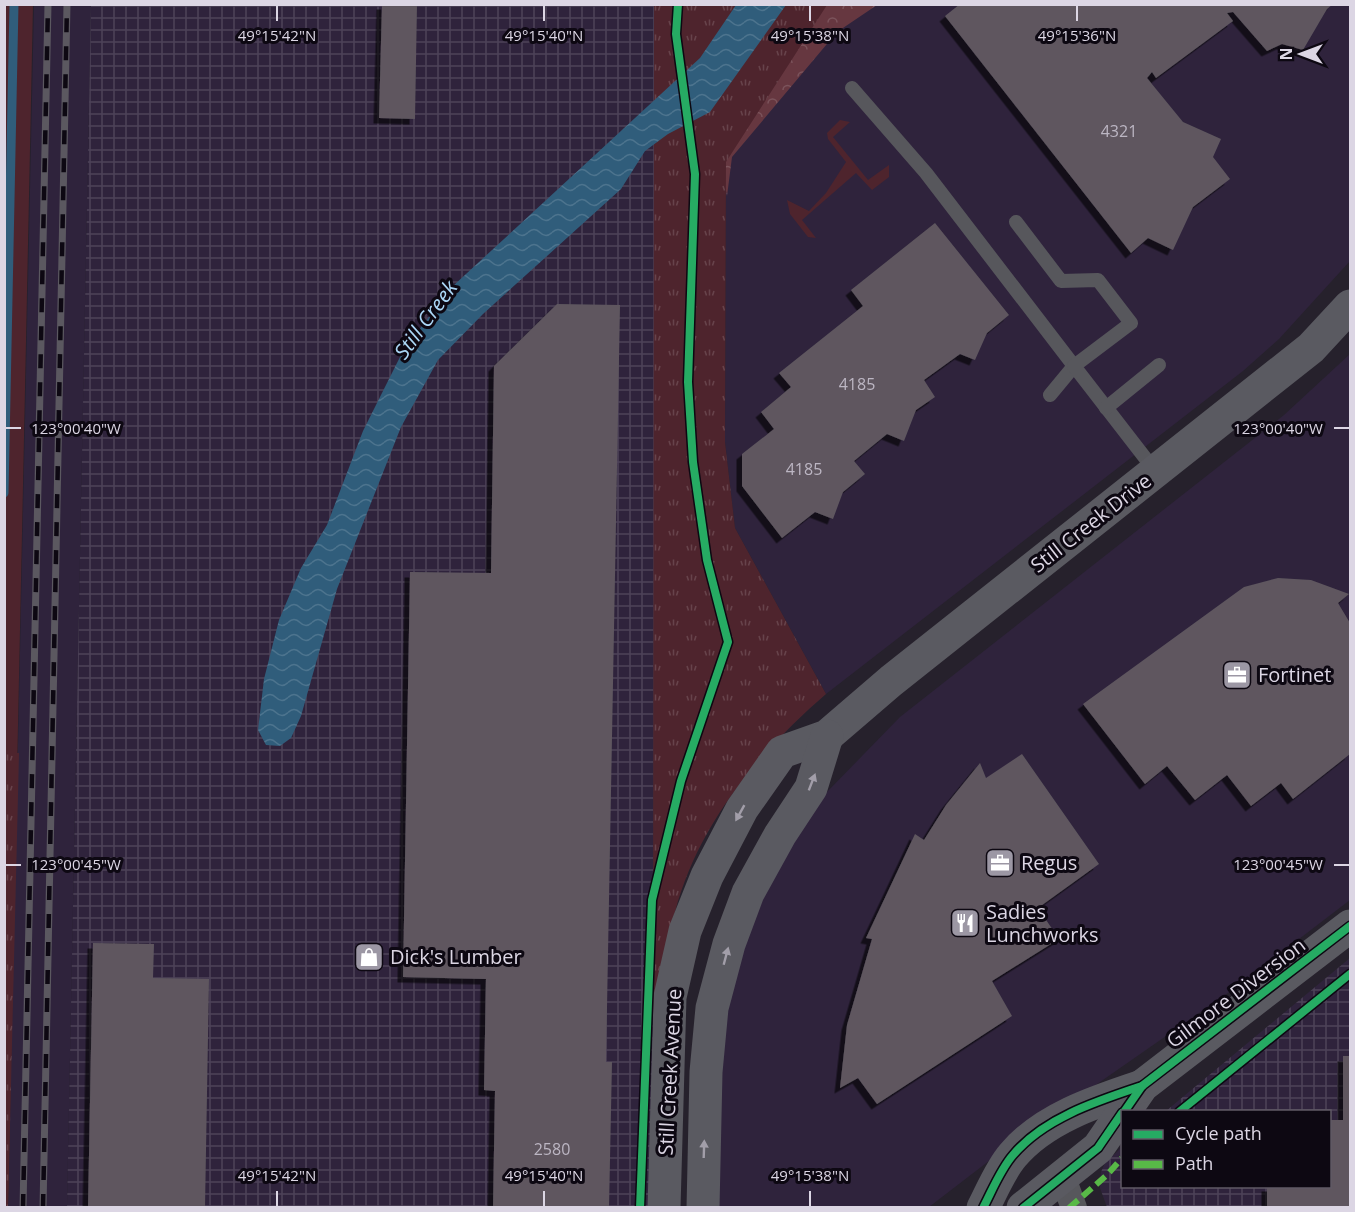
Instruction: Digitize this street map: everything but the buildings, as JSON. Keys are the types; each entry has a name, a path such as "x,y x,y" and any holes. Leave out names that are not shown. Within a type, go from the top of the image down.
{"street":[{"name":"Still Creek Drive","path":"827,736 891,681 1311,348 1350,306"},
{"name":"Still Creek Avenue","path":"664,1208 670,997 685,932 707,876 742,809 782,752 827,736"},
{"name":"Still Creek Avenue","path":"703,1208 706,1072 712,1008 729,944 748,893 780,835 811,788 827,736"},
{"name":"Gilmore Diversion","path":"982,1208 1013,1155 1044,1129 1081,1107 1129,1104 1350,926"},
{"name":"Gilmore Diversion","path":"1023,1208 1068,1193 1121,1115"}],"lane":[{"path":"852,88 926,173 1156,472"},
{"path":"1016,222 1061,281 1098,280 1131,323 1074,366 1050,395"},
{"path":"1106,408 1159,364"}],"shaded area":[{"path":"34,5 91,5 67,1207 8,1208"},
{"path":"91,5 655,5 653,1038 649,1207 67,1208"},
{"path":"827,5 1350,5 1350,261 1279,339 1243,371 826,694 735,528 725,442 726,162"},
{"path":"1350,354 1350,900 1235,988 1011,1144 929,1207 718,1208 720,1068 730,997 737,966 765,893 786,850 825,794 900,717 1284,415"},
{"path":"1350,958 1350,1207 1107,1207 1100,1188 1101,1172 1105,1163 1121,1148 1121,1188 1331,1188 1331,1110 1167,1110"}],"green space":[{"path":"33,4 8,1207 5,1208 4,5"},
{"path":"654,5 827,5 726,162 725,442 735,528 826,694 777,740 755,765 715,820 699,849 685,880 671,928 653,1038"},
{"path":"786,5 877,5 837,32 732,157 727,196 710,112"},
{"path":"840,120 850,122 833,137 868,180 889,165 889,177 872,190 856,173 802,220 816,238 808,237 790,214 787,200 809,211 826,193 846,162 828,139 827,133"},
{"path":"5,753 19,753 8,1208 4,1207"}],"water":[{"path":"736,5 786,5 710,112 668,134 645,151 621,189 483,314 438,360 401,427 337,589 301,716 291,738 280,746 266,745 258,730 264,679 279,620 301,568 327,525 363,431 404,349 453,286 700,58"}],"waterway":[{"path":"4,493 14,4"}],"railway":[{"path":"23,1208 48,4"},
{"path":"43,1208 67,4"}],"marked path":[{"path":"1069,1208 1107,1175 1121,1159"}],"cycle path":[{"path":"640,1208 652,900 681,781 728,642 707,560 693,462 688,382 695,174 676,34 678,4"},
{"path":"1125,1110 1142,1086 1350,926"},
{"path":"1181,1110 1350,974"},
{"path":"983,1208 1008,1161 1040,1131 1072,1112 1142,1086"},
{"path":"1023,1208 1098,1148 1121,1114"}],"place":[{"name":"Fortinet","path":"1237,675"},
{"name":"Regus","path":"1000,863"},
{"name":"Sadies Lunchworks","path":"965,923"},
{"name":"Dick's Lumber","path":"369,957"}],"water label":[{"name":"Still Creek","path":"426,320"}]}
